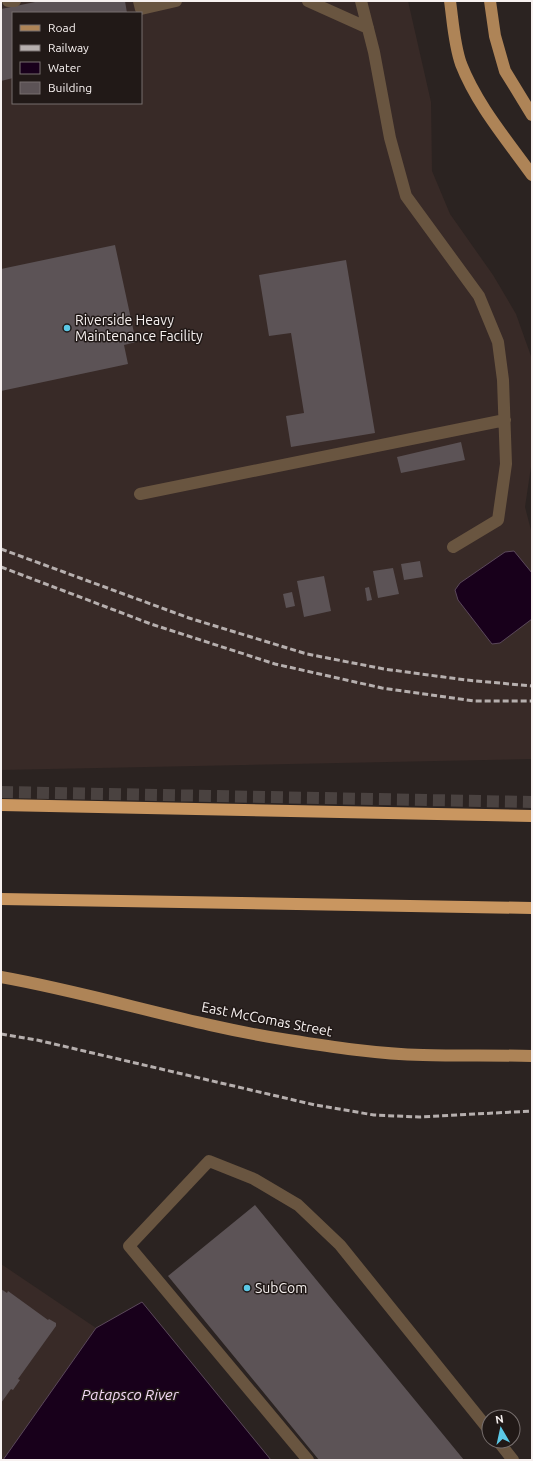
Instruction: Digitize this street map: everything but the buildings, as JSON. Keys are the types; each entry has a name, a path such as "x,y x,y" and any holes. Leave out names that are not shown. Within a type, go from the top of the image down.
{"highway":[{"path":"1,806 532,816"},
{"path":"1,899 532,908"}],"main road":[{"path":"450,1 454,35 461,64 487,113 532,175"},
{"path":"490,1 495,36 505,71 532,115"},
{"name":"East McComas Street","path":"1,977 39,984 245,1032 286,1040 380,1052 436,1055 532,1056"},
{"path":"495,1055 532,1048"}],"lane":[{"path":"8,1 15,1"},
{"path":"139,1 141,9 176,1"},
{"path":"308,1 368,28"},
{"path":"361,1 368,28 390,138 406,196 479,296 498,342 503,380 506,464 498,520 453,547"},
{"path":"140,494 505,420"},
{"path":"308,1460 129,1246 209,1161 254,1179 298,1205 340,1245 481,1420"},
{"path":"504,1449 513,1460"}],"shaded area":[{"path":"1,1 408,1 431,102 432,171 450,214 493,275 516,314 532,359 532,460 525,507 532,534 532,759 1,770"},
{"path":"1,1264 96,1328 3,1460 1,1460"}],"water":[{"path":"514,551 532,573 532,619 500,643 492,644 458,600 455,590 460,583 505,552"},
{"name":"Patapsco River","path":"142,1302 271,1460 3,1460 96,1328"}],"tunnel":[{"path":"1,792 532,802"}],"railway":[{"path":"1,549 189,618 307,654 384,669 466,680 532,686"},
{"path":"1,567 151,624 275,664 382,688 474,701 532,701"},
{"path":"1,1034 37,1040 315,1105 374,1115 419,1117 532,1111"}],"place":[{"name":"Riverside Heavy Maintenance Facility","path":"67,328"},
{"name":"SubCom","path":"247,1288"}]}
